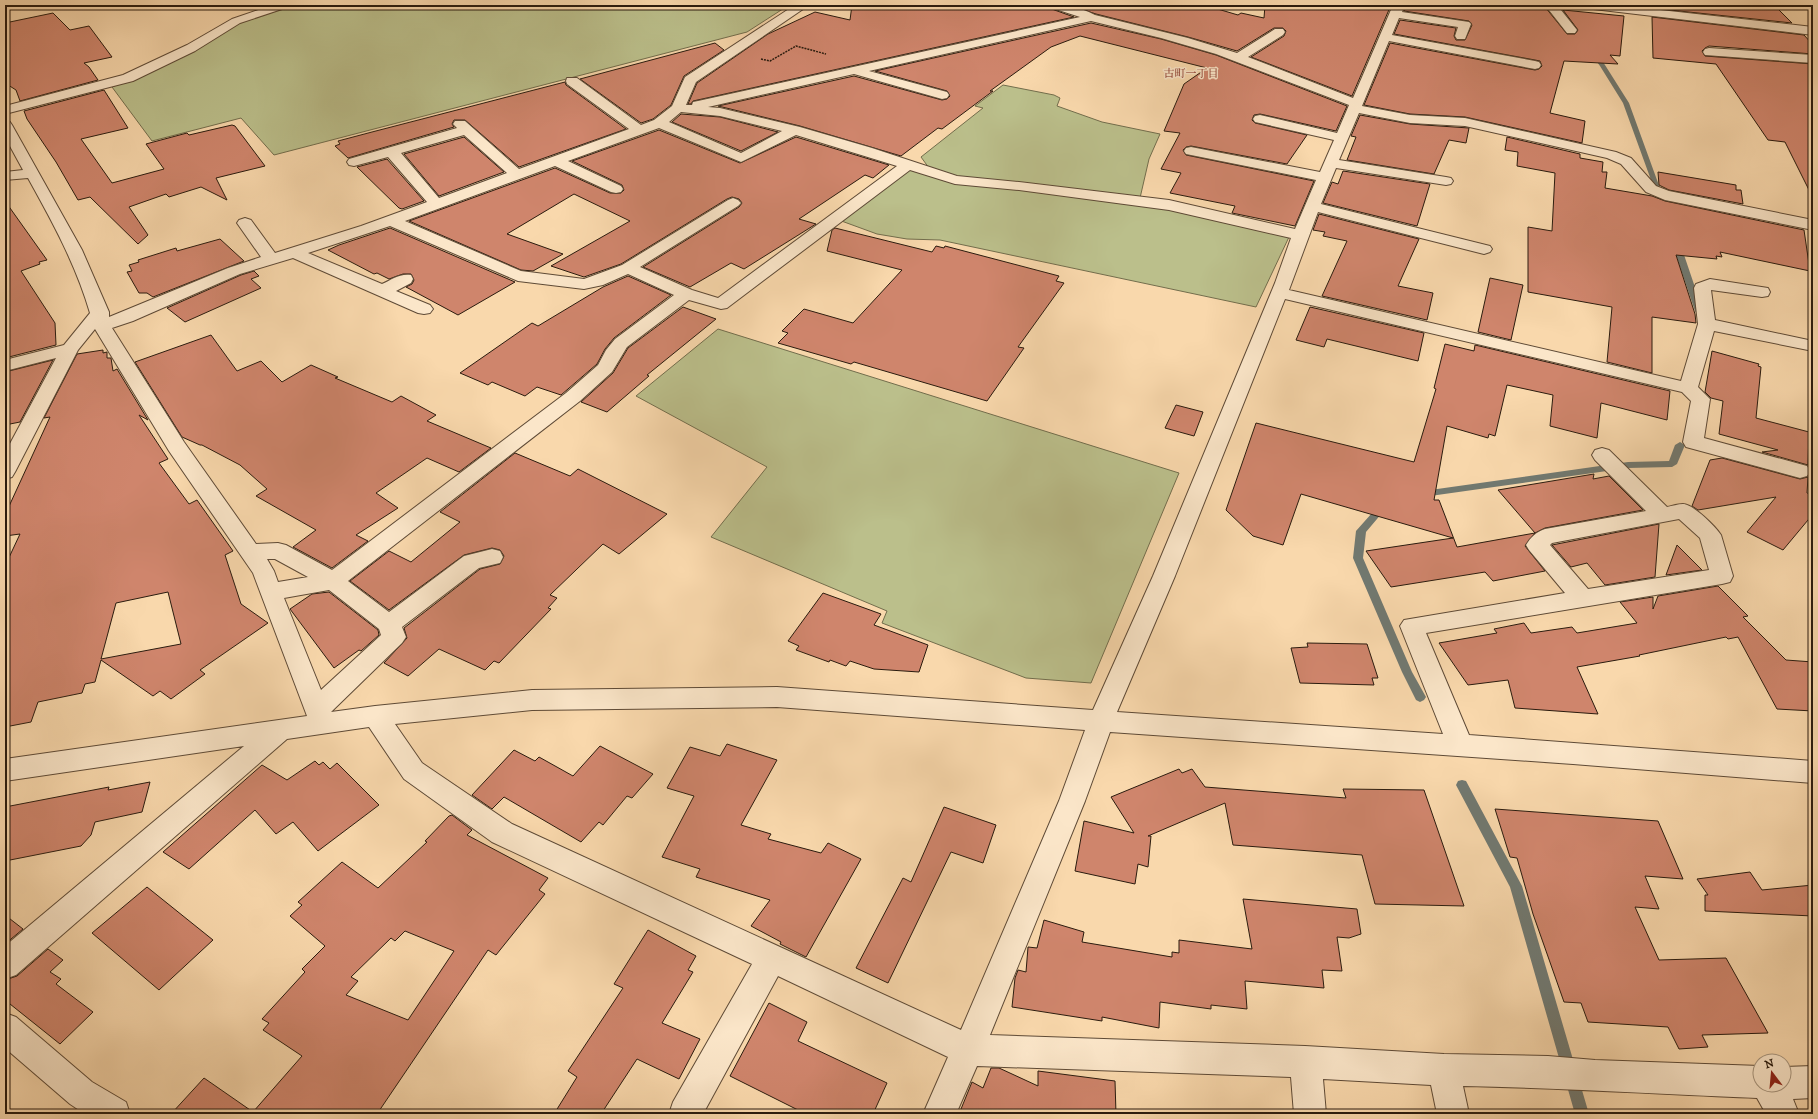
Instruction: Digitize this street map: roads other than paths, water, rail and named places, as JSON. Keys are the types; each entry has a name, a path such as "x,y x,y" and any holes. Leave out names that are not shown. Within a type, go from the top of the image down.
{"street":[{"path":"5,110 128,78 191,48 236,21 284,5"},
{"path":"678,108 690,80 803,5"},
{"path":"1053,5 1082,13 1091,18 1207,48 1238,58 1355,106 1410,119 1465,122 1611,155 1626,161 1658,192 1813,225"},
{"path":"1551,5 1571,30"},
{"path":"1585,5 1813,31"},
{"path":"939,1114 968,1050 1072,801 1100,720 1164,576 1279,293 1300,235 1324,177 1397,10 1465,24 1461,36"},
{"path":"1722,10 1728,21"},
{"path":"5,472 70,349 101,318 127,317 234,270 390,220 659,123 678,108 1091,18"},
{"path":"1238,58 1279,32"},
{"path":"1385,37 1536,65"},
{"path":"1709,52 1813,59"},
{"path":"853,71 942,95"},
{"path":"572,81 639,130"},
{"path":"678,108 720,112 795,130 908,164 955,180 1020,186 1169,204 1300,235"},
{"path":"1260,119 1341,138"},
{"path":"659,123 741,158"},
{"path":"5,125 67,235 101,318 176,446 263,571 320,717"},
{"path":"354,162 392,152 463,127 516,174"},
{"path":"728,165 795,130"},
{"path":"1191,151 1324,177"},
{"path":"392,152 436,203"},
{"path":"554,160 616,189"},
{"path":"1330,163 1446,181"},
{"path":"628,268 686,294 721,304 908,164"},
{"path":"5,176 32,173"},
{"path":"390,220 518,276 584,284 597,281 628,268 733,203"},
{"path":"1312,206 1484,249"},
{"path":"245,223 271,259"},
{"path":"293,252 424,309"},
{"path":"382,291 405,280"},
{"path":"1688,388 1707,324 1702,288 1710,284 1762,292"},
{"path":"1279,293 1688,388 1701,399 1693,442 1800,471"},
{"path":"271,592 333,581 574,396 606,368 615,350 621,343 686,294"},
{"path":"1707,324 1813,346"},
{"path":"5,366 70,349"},
{"path":"1602,455 1663,515"},
{"path":"1460,745 1412,626 1722,576 1710,535 1683,511 1545,537 1537,546 1583,598"},
{"path":"250,552 278,551 333,581 390,624 394,637 320,717"},
{"path":"390,624 472,562 492,556"},
{"path":"5,770 279,731 320,717 375,716 532,700 777,697 1460,745 1813,772"},
{"path":"375,716 413,771 502,833 968,1050 1305,1062 1444,1070 1548,1072 1595,1076 1752,1082"},
{"path":"5,965 279,731"},
{"path":"685,1114 771,959"},
{"path":"5,1028 81,1093 114,1114"},
{"path":"1305,1062 1310,1114"},
{"path":"1444,1070 1452,1114"},
{"path":"1792,1083 1813,1082"},
{"path":"1772,1093 1783,1114"}],"waterway":[{"path":"1558,5 1603,66 1626,103 1666,213"},
{"path":"1676,243 1699,311"},
{"path":"1423,494 1628,465 1672,464 1680,445"},
{"path":"1383,506 1361,531 1358,558 1407,672 1420,697"},
{"path":"1462,785 1516,886 1582,1114"}],"district":[{"name":"古町一丁目","path":"1191,74"}]}
